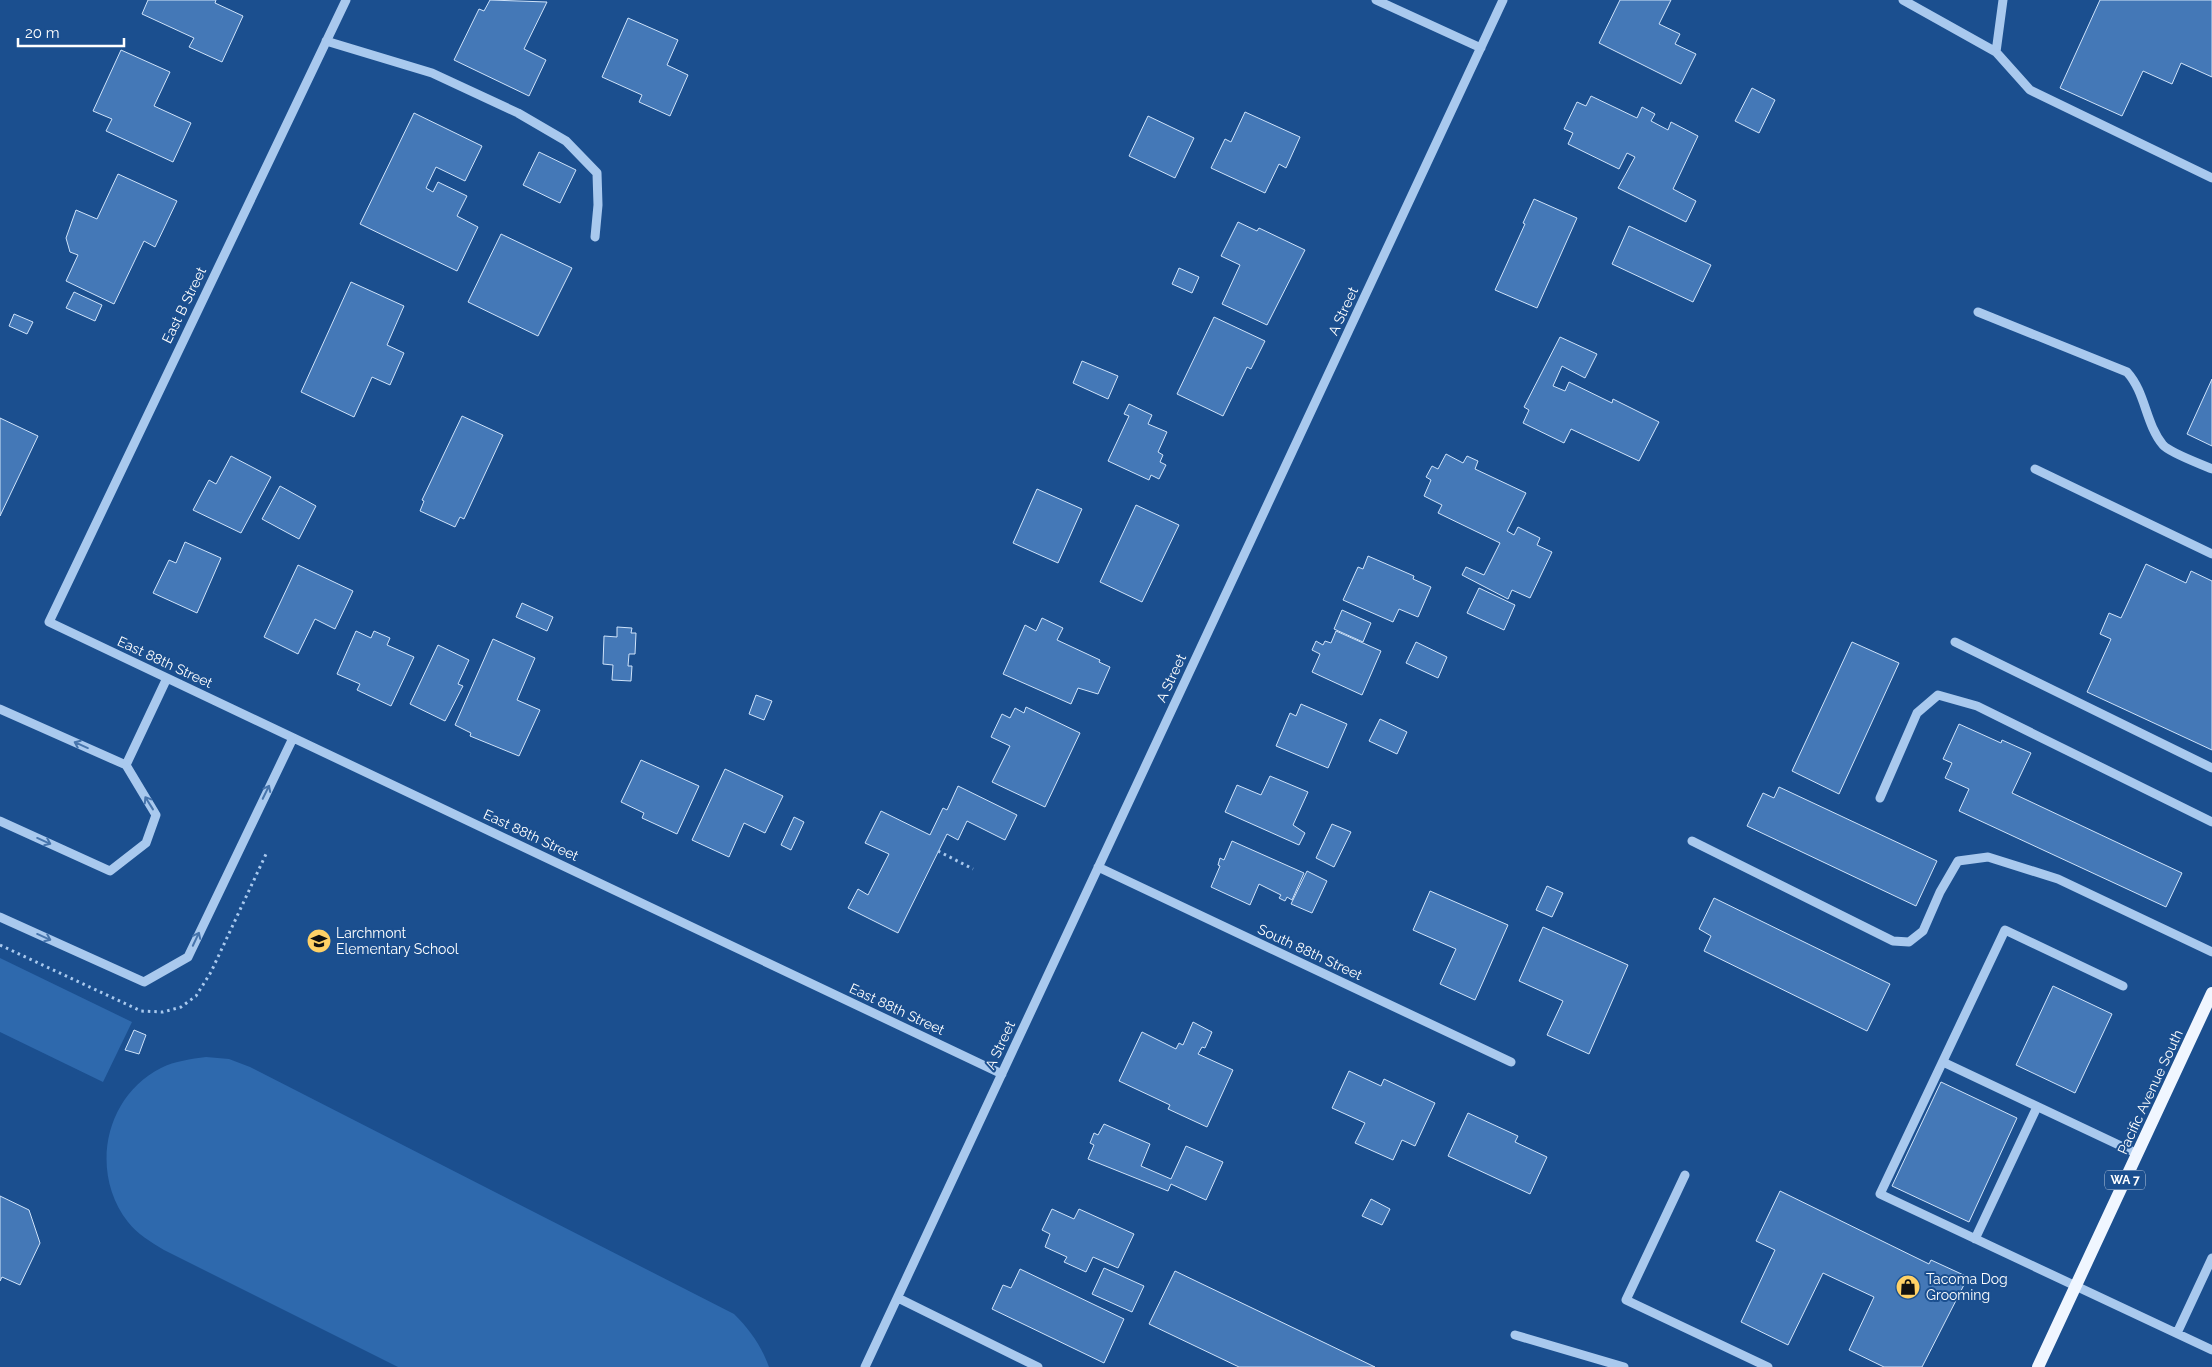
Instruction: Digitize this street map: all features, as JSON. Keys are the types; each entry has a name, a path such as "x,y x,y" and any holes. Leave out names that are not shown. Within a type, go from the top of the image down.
{"main road":[{"name":"Pacific Avenue South","path":"2038,1367 2212,994"}],"street":[{"name":"East B Street","path":"49,622 346,0"},
{"path":"1376,0 1481,48"},
{"name":"A Street","path":"865,1367 1503,0"},
{"path":"1903,0 1996,52 2030,90 2212,178"},
{"path":"1996,52 2003,0"},
{"path":"326,41 432,73 518,113 566,141 597,173 598,204 595,237"},
{"path":"1978,312 2127,372 2136,382 2154,430 2164,446 2212,469"},
{"path":"2035,469 2212,554"},
{"name":"East 88th Street","path":"49,622 1002,1074"},
{"path":"1955,642 2212,768"},
{"path":"126,765 167,678"},
{"path":"1880,798 1917,713 1938,695 1977,706 2212,822"},
{"path":"0,709 126,765 156,815 146,843 110,871 0,821"},
{"path":"0,917 144,982 188,957 292,738"},
{"path":"1692,841 1894,941 1910,942 1924,930 1940,892 1958,861 1988,856 2058,879 2212,952"},
{"name":"South 88th Street","path":"1098,867 1510,1062"},
{"path":"2123,986 2005,930 1880,1194 2212,1350"},
{"path":"1943,1062 2138,1154"},
{"path":"1975,1239 2037,1106"},
{"path":"1685,1175 1626,1300 1768,1367"},
{"path":"2177,1333 2212,1258"},
{"path":"898,1298 1038,1367"},
{"path":"1516,1335 1624,1367"}],"path":[{"path":"938,851 973,869"}],"shaded area":[{"path":"0,958 132,1022 103,1082 0,1032"},
{"path":"206,1057 229,1059 250,1067 734,1314 754,1338 769,1367 398,1367 164,1250 144,1238 128,1222 116,1202 109,1181 107,1159 109,1137 116,1116 127,1097 142,1081 166,1066"}],"building":[{"path":"148,0 216,0 215,3 243,16 222,62 189,47 194,38 142,14"},
{"path":"490,0 547,2 524,49 546,60 529,96 454,60 479,9 484,11"},
{"path":"1620,0 1671,0 1659,24 1680,34 1675,44 1696,54 1681,84 1599,43"},
{"path":"2100,0 2212,0 2212,77 2181,63 2172,84 2143,71 2122,116 2060,88"},
{"path":"628,18 678,40 667,65 688,75 670,116 639,102 642,95 602,77"},
{"path":"121,50 170,72 154,106 191,123 173,162 106,131 112,119 93,111"},
{"path":"1752,88 1775,100 1759,133 1735,121"},
{"path":"1591,96 1637,118 1642,107 1655,114 1651,121 1668,130 1671,122 1698,136 1673,189 1696,201 1686,222 1618,188 1635,157 1627,153 1619,169 1568,144 1573,133 1564,129 1577,102 1586,106"},
{"path":"1245,112 1300,137 1286,168 1279,164 1265,193 1211,168 1225,139 1231,142"},
{"path":"414,113 482,146 465,181 436,167 426,188 433,192 438,182 467,196 457,216 478,227 457,271 360,224"},
{"path":"1148,116 1194,138 1175,178 1129,156"},
{"path":"539,152 576,170 560,203 523,185"},
{"path":"118,174 177,201 155,247 144,241 114,304 66,281 78,255 70,252 66,238 76,210 97,219"},
{"path":"1534,199 1577,218 1537,308 1495,290 1525,224 1523,223"},
{"path":"1238,222 1257,231 1259,228 1305,250 1267,325 1222,304 1240,265 1221,256"},
{"path":"1629,226 1711,265 1693,302 1612,264"},
{"path":"501,234 572,268 538,336 468,302"},
{"path":"1179,268 1199,277 1192,293 1172,284"},
{"path":"351,282 404,306 387,345 404,353 390,385 372,377 354,417 301,392"},
{"path":"74,292 102,305 95,321 66,308"},
{"path":"14,314 33,322 27,334 9,326"},
{"path":"1214,317 1265,341 1251,369 1247,367 1223,416 1177,394"},
{"path":"1560,337 1597,354 1585,378 1562,366 1553,386 1565,391 1569,382 1612,403 1613,399 1659,422 1639,461 1571,429 1564,443 1523,423 1529,410 1524,407"},
{"path":"1082,361 1118,376 1108,399 1073,383"},
{"path":"2212,379 2212,446 2187,434"},
{"path":"1129,404 1152,415 1148,424 1167,432 1158,452 1163,455 1160,462 1166,465 1159,479 1151,475 1149,480 1108,461 1129,416 1124,414"},
{"path":"462,416 503,435 464,519 460,517 455,527 420,511 424,501 422,500"},
{"path":"0,418 38,436 0,516"},
{"path":"1446,454 1463,463 1467,456 1478,461 1475,469 1526,493 1507,531 1514,535 1518,527 1540,538 1537,545 1552,552 1530,598 1512,590 1508,599 1462,575 1466,567 1484,575 1500,543 1438,513 1442,505 1424,496 1431,480 1426,477 1432,466 1438,469"},
{"path":"231,456 271,477 241,533 193,510 209,480 216,484"},
{"path":"280,486 316,506 299,539 262,519"},
{"path":"1037,489 1082,509 1058,563 1013,543"},
{"path":"1136,505 1179,525 1142,602 1100,582"},
{"path":"185,542 221,558 197,613 153,593 169,560 176,563"},
{"path":"1368,556 1414,576 1413,579 1431,587 1418,617 1399,609 1393,622 1343,600 1358,567 1363,569"},
{"path":"2146,564 2186,583 2191,571 2212,581 2212,750 2087,692 2111,639 2100,634 2109,613 2121,618"},
{"path":"298,565 353,591 335,629 315,619 298,654 264,637"},
{"path":"1479,588 1515,605 1504,630 1467,613"},
{"path":"522,603 553,617 547,631 516,617"},
{"path":"1342,610 1371,623 1363,642 1334,629"},
{"path":"1042,618 1063,628 1057,640 1100,660 1099,662 1110,667 1098,694 1078,688 1071,704 1003,674 1025,625 1036,631"},
{"path":"617,627 632,628 631,633 636,633 635,654 629,654 628,666 632,666 631,681 612,680 613,665 603,664 604,636 617,637"},
{"path":"356,631 371,638 374,631 390,638 387,645 414,657 391,706 357,690 360,684 337,674"},
{"path":"1336,631 1381,651 1362,695 1312,672 1320,654 1312,650 1316,641 1323,645 1325,641 1331,643"},
{"path":"493,639 535,658 517,700 540,710 519,756 470,736 471,733 455,725"},
{"path":"1416,642 1447,657 1438,678 1406,663"},
{"path":"1852,642 1899,663 1839,794 1792,771"},
{"path":"438,645 469,660 458,684 463,686 445,721 410,704"},
{"path":"756,695 772,701 764,720 749,714"},
{"path":"1301,704 1347,724 1328,768 1276,746 1290,713 1296,716"},
{"path":"1026,707 1080,733 1045,807 992,782 1010,746 991,737 1002,714 1010,718 1015,708 1024,713"},
{"path":"1380,719 1407,732 1397,754 1369,741"},
{"path":"1959,724 2001,743 2002,740 2031,753 2012,793 2182,873 2166,907 1959,811 1969,789 1945,778 1952,763 1943,759"},
{"path":"641,760 699,786 677,834 642,818 644,813 621,802"},
{"path":"725,769 783,796 765,833 744,823 729,857 692,840"},
{"path":"1270,776 1308,792 1293,825 1305,833 1299,845 1225,812 1237,785 1261,795"},
{"path":"958,786 1017,815 1005,840 967,821 958,840 947,834 898,933 848,908 858,889 868,895 889,854 865,843 881,811 930,835 943,808 947,810"},
{"path":"1779,787 1937,861 1916,906 1747,826 1763,793 1774,798"},
{"path":"794,817 804,822 791,850 781,845"},
{"path":"1332,824 1351,832 1334,867 1316,858"},
{"path":"1232,841 1304,873 1292,900 1287,897 1285,901 1279,898 1281,895 1259,884 1250,905 1211,887 1220,866 1218,865 1220,858 1224,860"},
{"path":"1307,871 1327,881 1312,913 1291,904"},
{"path":"1547,886 1563,893 1552,917 1536,910"},
{"path":"1430,891 1508,925 1475,1000 1440,984 1456,949 1413,930"},
{"path":"1714,898 1890,984 1867,1031 1704,951 1711,936 1699,929"},
{"path":"1543,927 1628,965 1589,1054 1547,1035 1563,1001 1519,981"},
{"path":"2053,986 2112,1014 2075,1093 2016,1065"},
{"path":"1193,1022 1212,1032 1205,1048 1202,1047 1198,1054 1233,1070 1207,1127 1168,1109 1170,1105 1119,1081 1142,1032 1176,1049 1179,1043 1183,1045"},
{"path":"134,1030 146,1035 139,1054 125,1050"},
{"path":"1349,1071 1381,1086 1384,1079 1435,1103 1415,1146 1402,1140 1393,1160 1355,1143 1365,1123 1332,1108"},
{"path":"1941,1082 2017,1118 1969,1222 1892,1186"},
{"path":"1468,1113 1518,1136 1515,1142 1547,1157 1530,1194 1448,1156"},
{"path":"1104,1124 1150,1144 1141,1166 1171,1179 1186,1146 1223,1162 1206,1200 1171,1184 1168,1191 1088,1159 1094,1145 1090,1143 1094,1133 1098,1135"},
{"name":"Tacoma Dog Grooming","path":"1780,1191 1929,1264 1931,1260 1968,1277 1922,1367 1884,1367 1849,1350 1874,1297 1823,1273 1788,1345 1741,1322 1775,1250 1756,1241"},
{"path":"0,1196 29,1210 40,1243 20,1285 2,1277 0,1281"},
{"path":"1371,1199 1390,1209 1382,1225 1362,1216"},
{"path":"1052,1209 1074,1219 1079,1209 1134,1234 1118,1268 1093,1257 1086,1272 1064,1262 1067,1257 1045,1247 1050,1234 1042,1230"},
{"path":"1104,1268 1144,1286 1132,1312 1092,1294"},
{"path":"1020,1269 1124,1319 1104,1363 992,1309 1003,1285 1011,1288"},
{"path":"1175,1271 1375,1367 1239,1367 1149,1324"}],"place":[{"name":"Larchmont Elementary School","path":"319,941"},
{"name":"Tacoma Dog Grooming","path":"1908,1287"}]}
